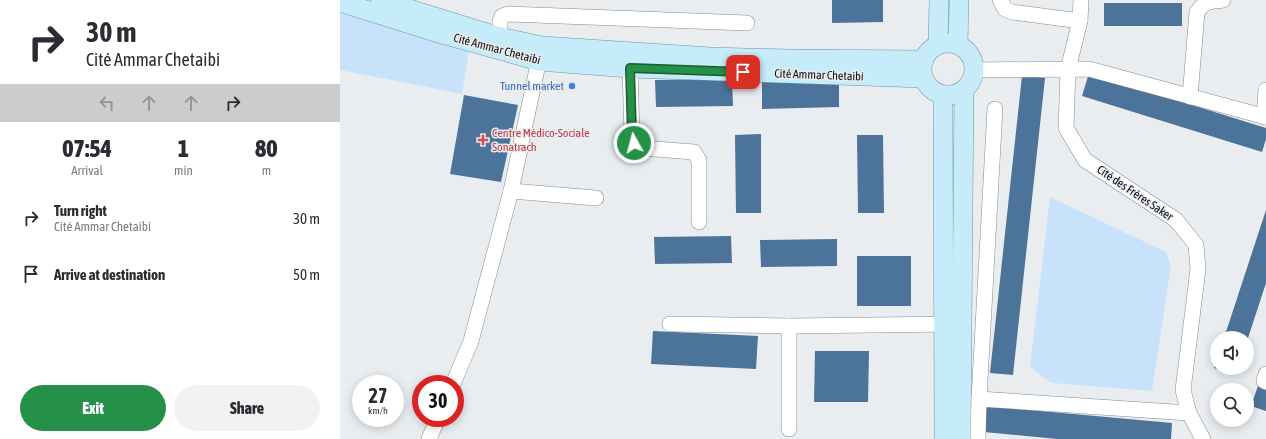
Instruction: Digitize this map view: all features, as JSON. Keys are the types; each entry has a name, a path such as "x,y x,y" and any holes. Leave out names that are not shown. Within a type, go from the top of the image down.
{"main road":[{"name":"Cité Ammar Chetaibi","path":"380,0 500,37 540,53 788,59 923,69"},
{"path":"938,45 939,0"},
{"path":"958,44 959,0"},
{"name":"Cité Ammar Chetaibi","path":"340,2 432,31 540,53 630,68 923,69"},
{"path":"952,43 958,44 971,55 975,70 973,78 964,91 950,96 943,95 931,89 923,69 927,53 938,45 952,43"},
{"path":"961,439 964,91"},
{"path":"943,95 944,439"}],"street":[{"path":"1000,0 1005,9 1012,12 1080,21"},
{"name":"Cité des Frères Saker","path":"1081,0 1080,21 1068,69 1066,128 1085,160 1176,220 1196,245 1198,269 1183,390 1189,413 1203,439"},
{"path":"1190,96 1197,12 1203,4 1223,0"},
{"path":"500,37 500,21 502,16 508,14 747,23"},
{"path":"457,375 471,341 511,191 540,53"},
{"path":"630,68 632,135 634,143 642,148 694,152 699,160 698,222"},
{"path":"975,70 1089,69 1265,117 1266,90"},
{"path":"978,439 995,109"},
{"path":"511,191 596,198"},
{"path":"670,324 789,326 962,324"},
{"path":"789,326 789,429"},
{"path":"1266,374 1264,381 1266,382"},
{"path":"979,400 1189,413"},
{"path":"429,439 434,427"}],"shaded area":[{"path":"340,11 469,50 462,94 340,70"},
{"path":"1050,197 1166,252 1171,266 1152,391 1052,383 1030,367"}],"building":[{"path":"832,0 883,0 883,22 832,23"},
{"path":"1104,3 1182,3 1182,26 1104,26"},
{"path":"1089,73 1266,128 1266,139 1262,152 1082,96"},
{"path":"1022,76 1045,78 1013,375 990,373"},
{"path":"732,79 733,106 656,107 655,80"},
{"path":"839,81 839,107 762,109 762,82"},
{"name":"Centre Médico-Sociale Sonatrach","path":"464,95 518,105 501,182 450,174"},
{"path":"761,134 761,213 736,213 735,135"},
{"path":"857,135 883,135 884,213 858,213"},
{"path":"1266,210 1266,283 1250,331 1226,331"},
{"path":"731,236 732,263 655,264 654,237"},
{"path":"837,239 837,266 761,267 760,240"},
{"path":"857,256 911,256 911,306 857,306"},
{"path":"653,331 758,336 756,369 651,364"},
{"path":"815,351 869,351 868,402 814,402"},
{"path":"1259,383 1266,385 1266,411 1254,407 1254,397"},
{"path":"986,406 1172,423 1171,439 1057,439 984,432"}],"place":[{"name":"Tunnel market","path":"572,86"},
{"name":"Centre Médico-Sociale Sonatrach","path":"483,140"}],"route":[{"path":"634,143 632,135 630,68 743,72"}]}
